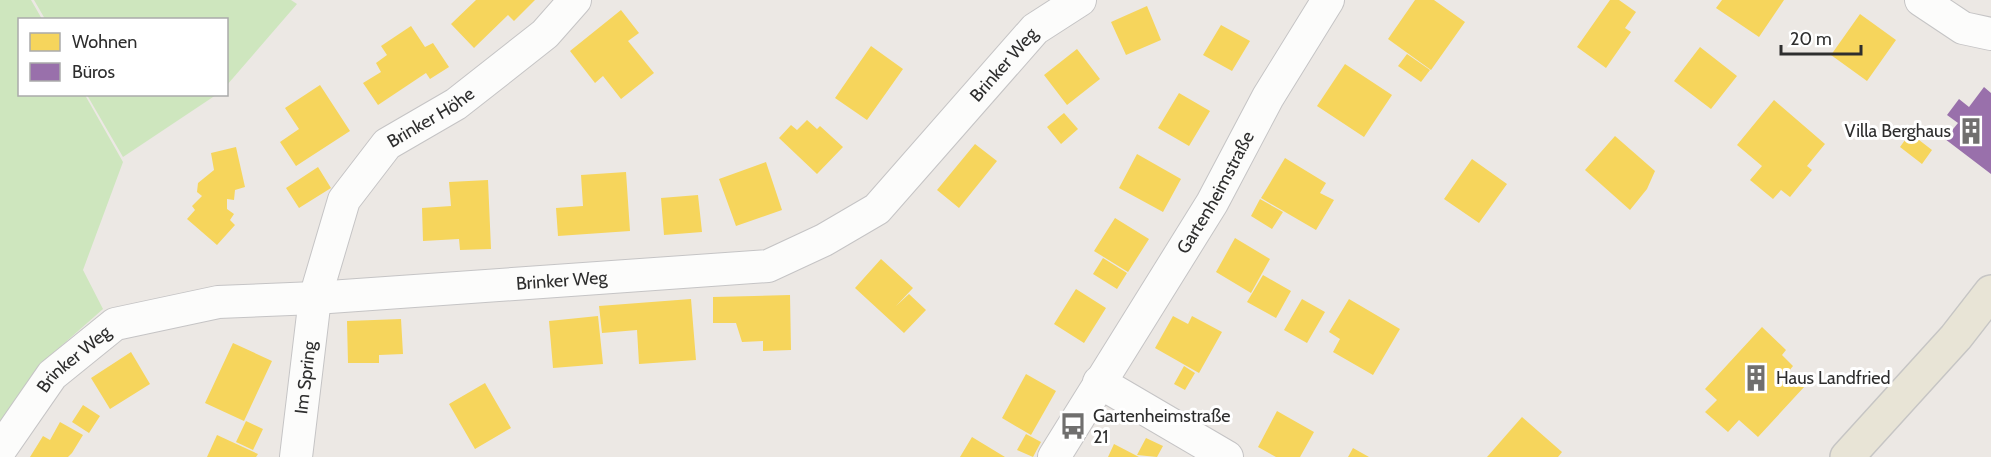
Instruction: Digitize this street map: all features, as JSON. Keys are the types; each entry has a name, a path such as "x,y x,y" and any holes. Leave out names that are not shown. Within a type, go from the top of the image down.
{"main road":[{"path":"1847,457 1956,337 1991,292"}],"street":[{"name":"Brinker Höhe","path":"315,298 344,200 387,144 456,104 545,34 575,0"},
{"name":"Brinker Weg","path":"0,450 52,375 115,324 218,302 315,298 768,267 824,240 877,209 914,170 1035,29 1080,0"},
{"name":"Gartenheimstraße","path":"1054,457 1212,203 1268,98 1328,0"},
{"path":"1921,0 1963,28 1991,34"},
{"name":"Im Spring","path":"296,457 315,298"},
{"path":"1099,382 1227,457"}],"green space":[{"path":"0,0 31,0 41,18 18,18 18,96 86,96 123,162 83,270 103,309 43,362 0,423"},
{"path":"34,0 291,0 297,4 228,84 228,18 44,18"},
{"path":"88,96 214,96 123,157"}],"building: Wohnen":[{"path":"476,0 535,0 514,21 508,15 474,48 451,24"},
{"path":"1415,0 1434,0 1465,22 1431,70 1388,39"},
{"path":"1610,0 1619,0 1636,12 1625,28 1631,32 1606,68 1577,47"},
{"path":"1722,0 1784,0 1759,37 1716,8"},
{"path":"1147,6 1161,40 1126,55 1111,22"},
{"path":"621,10 639,33 628,41 654,73 621,99 603,76 595,83 570,51"},
{"path":"1860,14 1896,40 1867,81 1831,55"},
{"path":"1221,25 1250,41 1232,71 1203,55"},
{"path":"411,26 425,47 433,43 449,67 430,79 426,73 378,105 363,83 381,72 376,63 387,55 381,46"},
{"path":"871,46 903,69 867,120 835,98"},
{"path":"1700,47 1737,76 1711,109 1674,81"},
{"path":"1077,49 1100,79 1067,105 1044,75"},
{"path":"1407,54 1430,70 1421,82 1398,66"},
{"path":"1345,64 1392,95 1364,137 1317,106"},
{"path":"320,85 350,131 296,166 280,142 299,129 285,108"},
{"path":"1179,93 1210,111 1189,146 1158,128"},
{"path":"1774,100 1825,144 1807,166 1812,170 1790,197 1781,190 1773,199 1750,180 1762,166 1737,145"},
{"path":"1064,113 1078,129 1061,144 1047,127"},
{"path":"807,120 817,129 820,126 843,147 817,174 779,138 791,125 797,130"},
{"path":"1910,133 1932,150 1922,164 1900,147"},
{"path":"1615,136 1655,171 1647,189 1630,210 1585,170"},
{"path":"975,144 997,161 959,208 937,190"},
{"path":"236,147 245,187 235,190 234,200 227,199 227,209 234,214 230,220 235,225 217,245 187,219 195,210 192,206 202,196 197,192 198,183 214,170 211,153"},
{"path":"1137,154 1181,179 1163,212 1119,188"},
{"path":"1285,158 1326,183 1320,193 1334,200 1316,230 1261,198"},
{"path":"1472,159 1507,184 1479,223 1444,199"},
{"path":"766,162 782,210 736,226 719,179"},
{"path":"318,167 331,188 299,208 286,188"},
{"path":"626,172 630,231 558,236 556,208 583,206 581,175"},
{"path":"488,180 491,249 460,250 459,239 423,241 422,208 451,206 449,182"},
{"path":"698,195 702,232 664,235 661,198"},
{"path":"1260,199 1283,212 1272,229 1251,216"},
{"path":"1115,218 1149,239 1128,272 1094,251"},
{"path":"1235,238 1270,259 1251,293 1216,272"},
{"path":"1103,258 1127,273 1117,289 1093,274"},
{"path":"881,259 913,288 896,306 909,294 926,310 904,333 855,288"},
{"path":"1263,275 1291,291 1276,318 1247,302"},
{"path":"1076,289 1106,308 1084,343 1054,324"},
{"path":"790,295 791,350 763,351 763,341 742,342 736,323 713,323 713,297"},
{"path":"691,299 696,360 639,364 637,330 602,333 599,306"},
{"path":"1302,299 1325,312 1307,343 1284,330"},
{"path":"1349,299 1400,329 1373,375 1333,352 1340,339 1329,332"},
{"path":"598,316 603,364 553,368 549,321"},
{"path":"1173,316 1188,324 1192,316 1222,332 1199,373 1155,348"},
{"path":"401,319 403,354 379,355 379,363 348,363 347,321"},
{"name":"Haus Landfried","path":"1762,327 1786,350 1782,355 1793,366 1789,371 1805,386 1758,437 1739,420 1728,432 1705,412 1717,400 1705,389"},
{"path":"233,343 272,361 244,421 205,403"},
{"path":"131,352 150,384 110,409 91,378"},
{"path":"1184,366 1195,373 1185,390 1174,384"},
{"path":"1026,374 1056,391 1031,435 1002,418"},
{"path":"485,383 511,428 475,449 449,404"},
{"path":"83,405 100,416 89,433 72,422"},
{"path":"1277,411 1314,432 1300,457 1276,457 1258,447"},
{"path":"1522,417 1562,452 1558,457 1487,457"},
{"path":"246,421 263,429 253,450 236,442"},
{"path":"60,422 83,435 72,453 68,457 30,457 43,436 50,440"},
{"path":"1026,434 1041,442 1033,457 1017,450"},
{"path":"217,435 258,454 256,457 207,457"},
{"path":"972,437 1005,457 960,457"},
{"path":"1146,438 1163,446 1157,457 1137,455"},
{"path":"1114,444 1139,457 1108,457"},
{"path":"1353,448 1369,457 1348,457"}],"building: Büros":[{"name":"Villa Berghaus","path":"1984,87 1991,93 1991,174 1945,139 1958,123 1947,115 1959,99 1969,107"}],"place":[{"name":"Villa Berghaus","path":"1971,131"},
{"name":"Haus Landfried","path":"1756,378"},
{"name":"Gartenheimstraße 21","path":"1073,426"}]}
